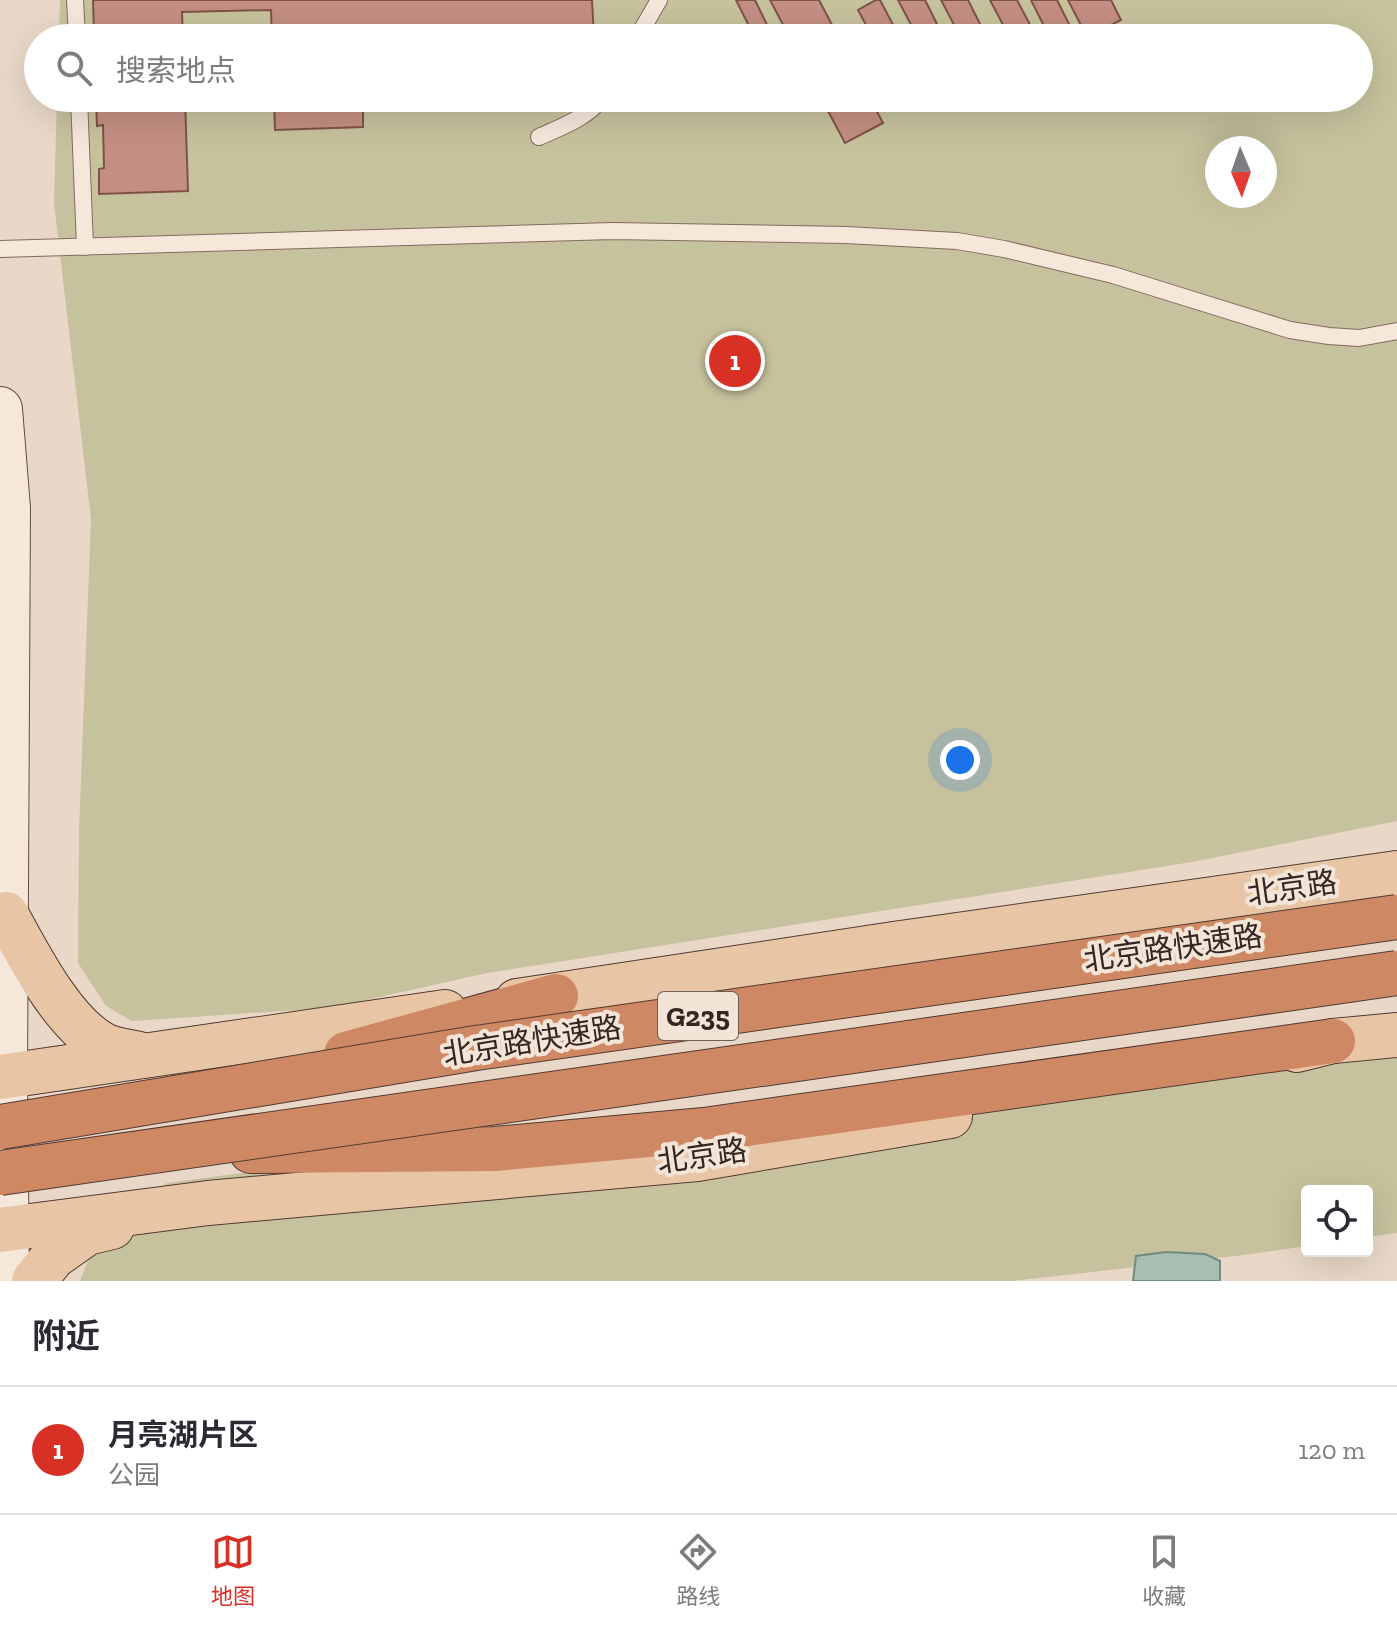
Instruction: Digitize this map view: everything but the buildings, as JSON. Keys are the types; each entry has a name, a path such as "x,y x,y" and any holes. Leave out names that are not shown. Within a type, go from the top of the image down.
{"highway":[{"name":"北京路快速路","path":"0,1127 476,1048 1397,917"},
{"name":"北京路快速路","path":"0,1173 1397,973"},
{"path":"192,1096 556,996"},
{"path":"143,1152 494,1149 704,1130 1333,1041"}],"main road":[{"name":"北京路","path":"2,1076 1397,873"},
{"path":"4,930 80,1028 104,1046 145,1055"},
{"name":"北京路","path":"3,1230 208,1203 697,1159 1205,1073 1333,1041 1397,1035"},
{"path":"34,1281 53,1257 87,1233 208,1203"}],"street":[{"path":"0,409 8,508 2,1076 3,1230 7,1281"}],"lane":[{"path":"75,0 76,24"},
{"path":"645,24 659,0"},
{"path":"80,112 85,247"},
{"path":"539,137 586,112"},
{"path":"0,249 613,231 846,235 957,241 1113,275 1290,330 1359,338 1397,331"}],"shaded area":[{"path":"60,0 1397,0 1397,821 1192,862 487,973 330,1008 132,1021 106,1006 78,963 79,831 91,519 54,203 57,112 1373,112 1373,24 59,24"},
{"path":"1397,1044 1397,1233 1373,1236 1373,1185 1301,1185 1301,1247 1012,1281 80,1281 87,1263 119,1217 167,1183 867,1089"},
{"path":"1166,1252 1205,1254 1220,1261 1220,1281 1133,1281 1136,1256"}],"place":[{"name":"月亮湖片区","path":"735,361"}]}
